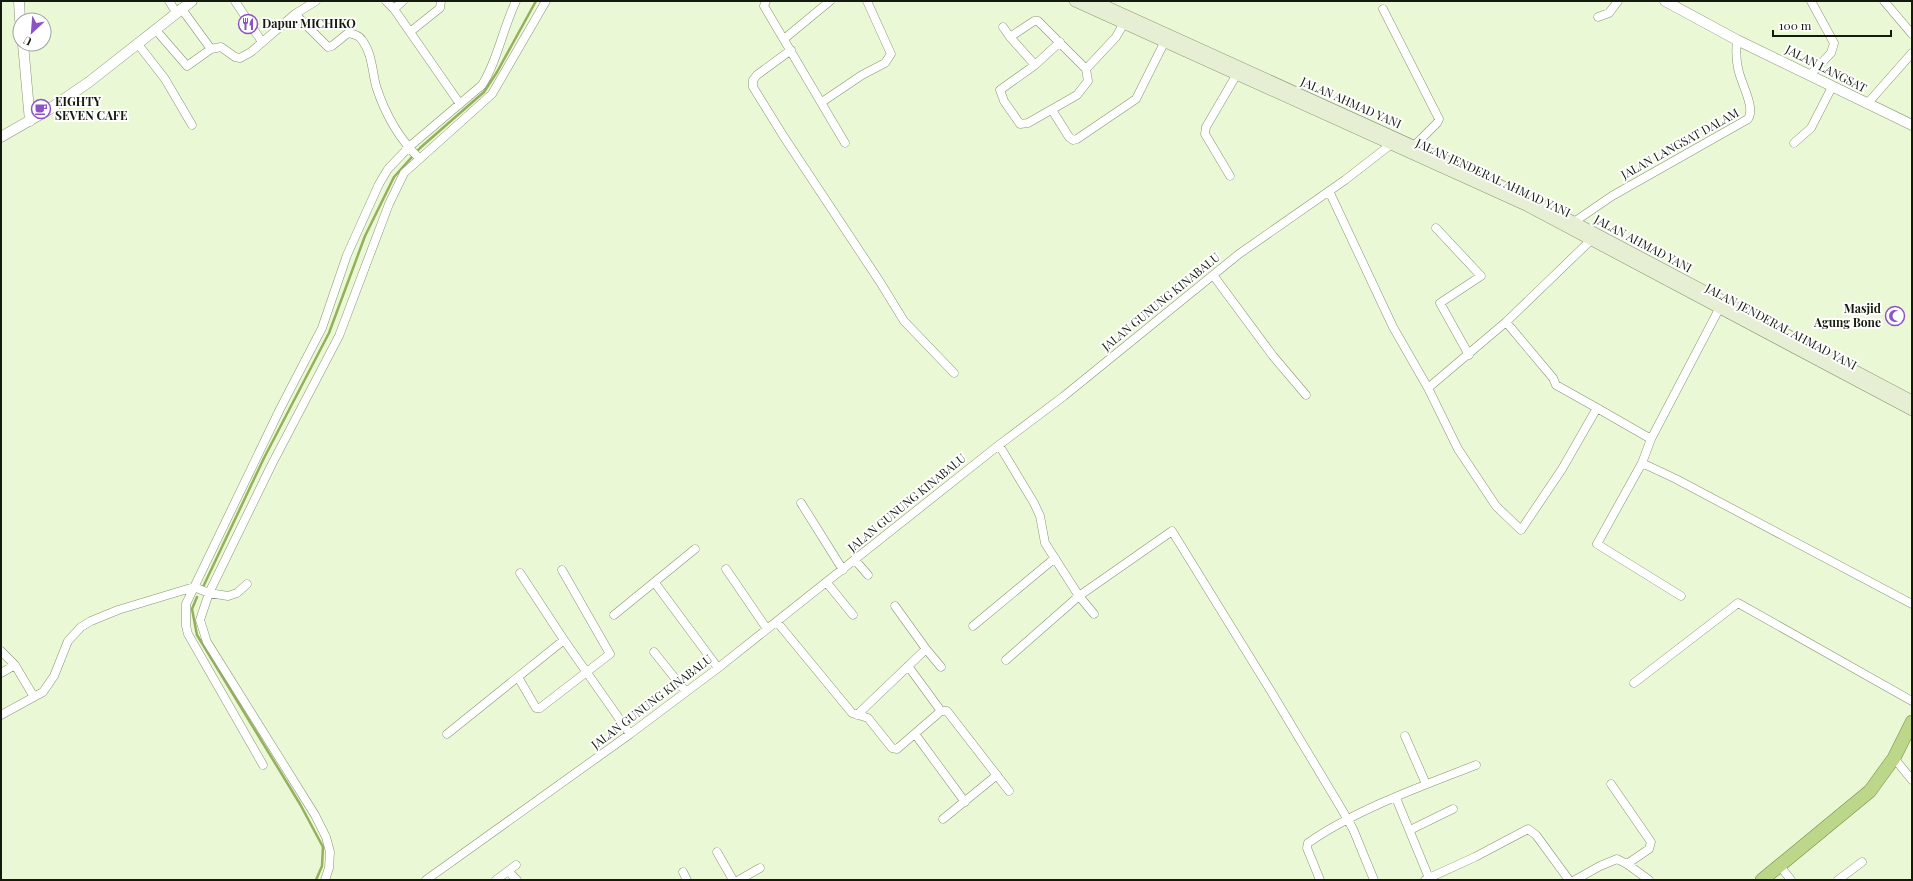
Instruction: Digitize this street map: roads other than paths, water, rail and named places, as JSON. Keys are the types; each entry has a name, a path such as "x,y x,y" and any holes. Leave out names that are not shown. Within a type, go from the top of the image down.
{"highway":[{"path":"1762,880 1870,791 1894,758 1912,722"}],"main road":[{"name":"JALAN JENDERAL AHMAD YANI","path":"1075,1 1131,23 1164,41 1237,74 1394,141 1526,205 1719,309 1817,356 1912,410"},
{"name":"JALAN AHMAD YANI","path":"1094,1 1131,23 1394,141 1414,146 1530,198 1817,356 1912,401"}],"street":[{"path":"19,1 20,12"},
{"path":"169,1 211,49"},
{"path":"1,137 30,121 89,82 137,42 192,1"},
{"path":"235,1 262,42"},
{"path":"155,29 187,66 211,49 221,47 235,57 240,58 246,56 295,14 316,1"},
{"path":"386,1 394,8 460,104"},
{"path":"394,8 403,1"},
{"path":"410,32 440,8 441,1"},
{"path":"325,880 329,868 330,852 326,837 315,815 207,642 200,620 201,590 280,409 322,328 347,255 379,184 388,169 482,85 489,73 508,18 516,1"},
{"path":"263,765 188,634 186,626 186,604 201,590 272,464 339,336 389,204 404,172 492,94 546,1"},
{"path":"766,1 764,6 845,142"},
{"path":"784,39 830,1"},
{"path":"822,102 862,75 885,63 890,58 891,54 867,1"},
{"path":"1598,17 1609,13 1618,1"},
{"name":"JALAN LANGSAT","path":"1665,1 1737,40 1912,125"},
{"path":"1810,75 1831,52 1834,43 1820,20 1811,1"},
{"path":"1884,1 1912,34"},
{"path":"1383,9 1439,119 1437,123 1414,146"},
{"path":"295,14 328,47 332,46 348,33 361,39 370,57 376,86 385,109 400,137 419,158"},
{"path":"1010,38 1036,20 1060,42 1086,69 1088,81 1077,95 1028,123 1020,124 1000,93 1003,86 1035,65 1060,42"},
{"path":"1086,69 1131,23"},
{"path":"1003,27 1010,38 1035,65"},
{"name":"JALAN LANGSAT DALAM","path":"1574,222 1612,196 1748,120 1752,111 1738,71 1737,40"},
{"path":"1052,110 1069,137 1077,139 1136,99 1164,41"},
{"path":"137,42 165,79 192,125"},
{"path":"791,50 757,75 753,80 753,87 904,321 954,374"},
{"path":"23,52 30,121"},
{"path":"1867,104 1912,54"},
{"path":"1230,176 1205,134 1206,127 1237,74"},
{"path":"1794,143 1811,128 1832,87"},
{"name":"JALAN GUNUNG KINABALU","path":"426,880 438,877 718,668 999,445 1064,396 1239,254 1329,190 1394,141"},
{"path":"1329,190 1393,327 1428,388 1458,450 1496,506 1521,530 1562,469 1597,408"},
{"path":"1436,228 1481,276 1440,303 1469,355"},
{"path":"1428,388 1469,355 1506,322 1591,240"},
{"path":"1213,275 1273,356 1306,394"},
{"path":"1681,596 1597,544 1642,463 1651,439 1719,309"},
{"path":"1506,322 1553,378 1556,385 1651,439"},
{"path":"999,445 1034,503 1041,520 1044,540 1078,596 1094,614"},
{"path":"1642,463 1676,479 1912,604"},
{"path":"801,503 843,570"},
{"path":"1006,660 1078,596 1172,530 1272,692 1348,820 1374,880"},
{"path":"614,615 695,549"},
{"path":"973,626 1055,558"},
{"path":"855,560 868,576"},
{"path":"726,569 767,630"},
{"path":"518,677 538,709 610,653 562,570"},
{"path":"520,573 564,640 630,734"},
{"path":"655,583 718,668"},
{"path":"827,583 853,614"},
{"path":"1,715 43,692 50,684 68,641 81,627 118,610 201,590 221,596 233,595 247,584"},
{"path":"1634,683 1738,603 1912,701"},
{"path":"894,606 941,667"},
{"path":"777,622 852,713 868,718 894,749 897,749 941,711"},
{"path":"447,734 564,640"},
{"path":"857,715 926,649"},
{"path":"1,651 15,665 34,697"},
{"path":"654,652 686,692"},
{"path":"1,673 15,665"},
{"path":"908,666 941,711 950,712 1009,791"},
{"path":"915,734 965,802"},
{"path":"1406,736 1426,784"},
{"path":"1894,758 1912,780"},
{"path":"1320,880 1307,844 1348,820 1426,784 1476,765"},
{"path":"943,819 997,775"},
{"path":"1611,784 1651,842 1649,849 1627,864"},
{"path":"1396,798 1410,830 1427,879 1475,857 1528,829 1536,835 1569,880"},
{"path":"1410,830 1453,809"},
{"path":"717,852 733,880"},
{"path":"1575,880 1612,859 1617,859 1627,864 1649,880"},
{"path":"1838,880 1862,862"},
{"path":"496,880 516,865"},
{"path":"1780,866 1791,880"},
{"path":"739,880 760,868"},
{"path":"508,871 517,880"},
{"path":"683,872 687,880"}],"waterway":[{"path":"203,587 264,458 329,333 365,236 394,177 420,148 484,92 497,72 536,1"},
{"path":"197,597 192,609 197,635 300,804 323,847 322,866 316,880"}],"place":[{"name":"Dapur MICHIKO","path":"248,24"},
{"name":"EIGHTY SEVEN CAFE","path":"41,109"},
{"name":"Masjid Agung Bone","path":"1895,316"}]}
